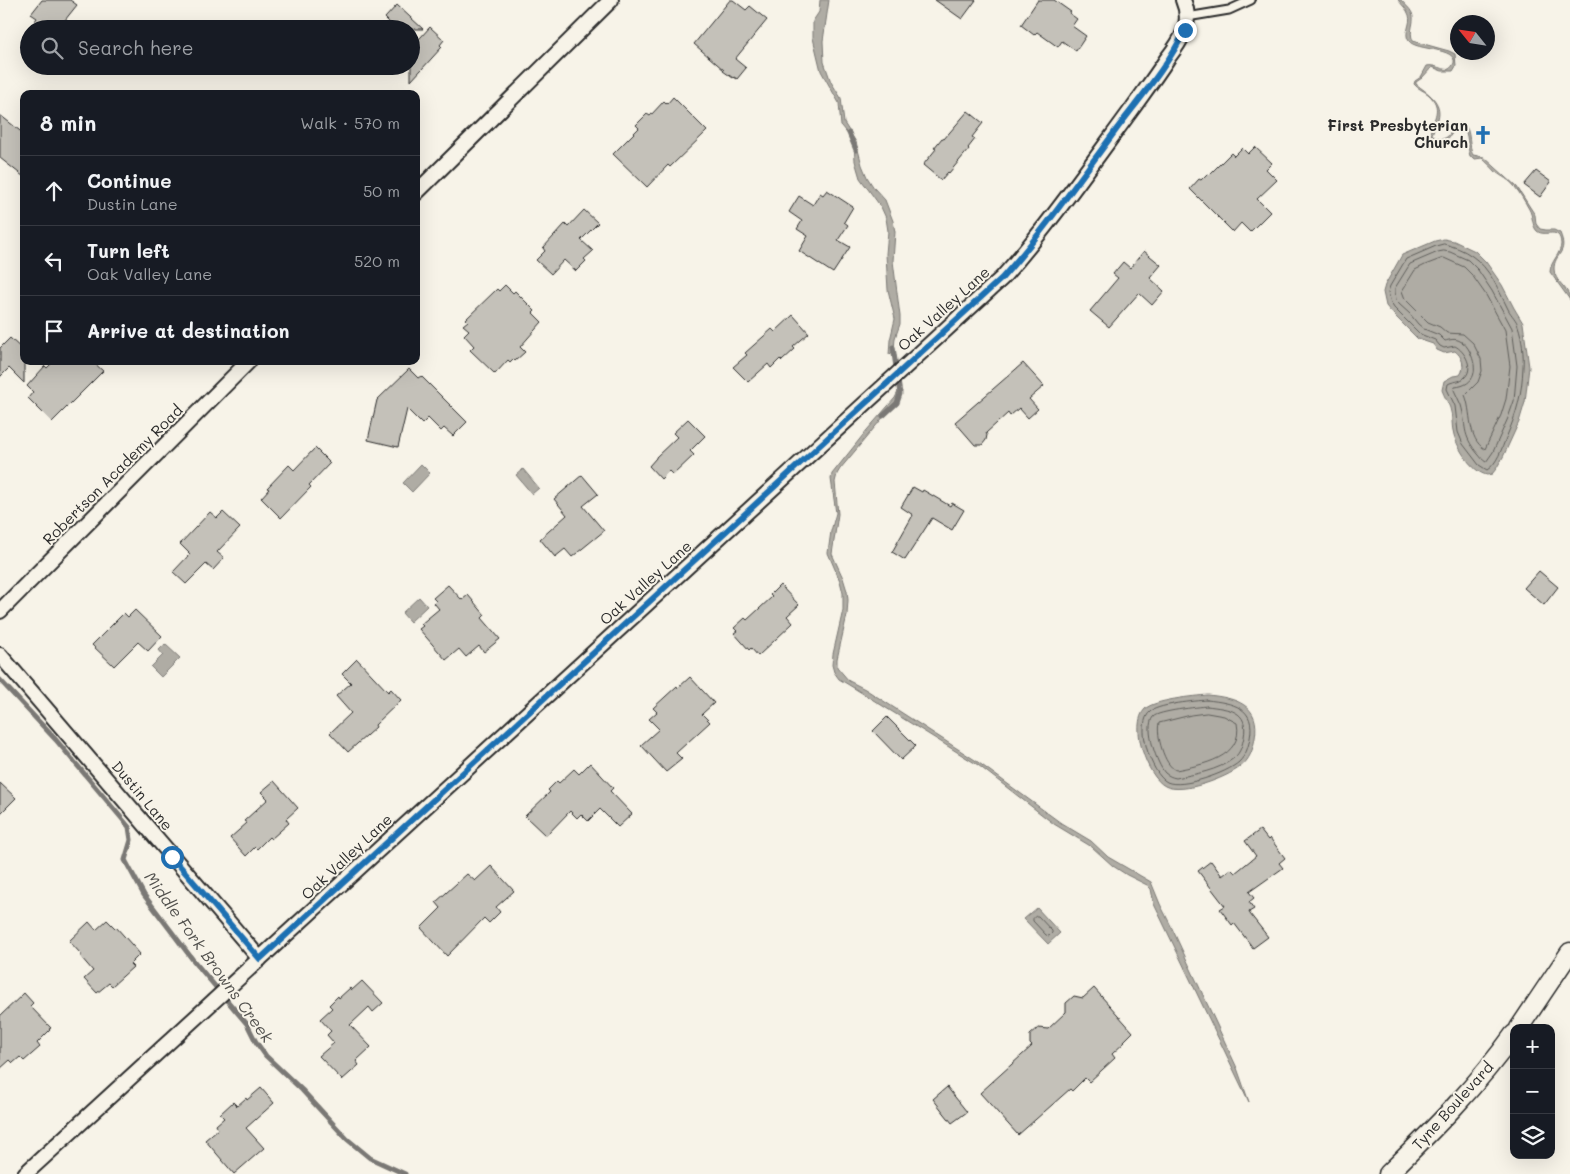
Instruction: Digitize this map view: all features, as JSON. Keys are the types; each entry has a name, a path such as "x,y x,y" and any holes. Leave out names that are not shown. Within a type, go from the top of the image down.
{"street":[{"path":"420,189 611,0"},
{"path":"1183,0 1187,17"},
{"name":"Oak Valley Lane","path":"25,1174 1002,278 1033,242 1151,82 1179,42 1185,30 1187,17"},
{"name":"Robertson Academy Road","path":"0,611 245,365"},
{"name":"Dustin Lane","path":"0,655 260,959"},
{"path":"1521,1024 1570,952"},
{"name":"Tyne Boulevard","path":"1388,1174 1426,1138 1468,1092 1510,1039"}],"lane":[{"path":"1187,17 1229,10 1251,0"}],"water":[{"path":"820,0 829,0 823,41 824,62 831,82 841,98 844,123 856,142 867,177 885,200 893,221 895,232 893,261 900,324 895,338 894,350 889,355 895,319 888,290 886,254 888,231 886,218 881,207 860,178 855,161 854,142 841,126 839,103 821,71 813,38 813,21 819,12"},
{"path":"1398,0 1401,0 1412,13 1411,33 1413,41 1449,51 1450,55 1413,44 1409,41 1407,35 1410,18 1406,9"},
{"path":"1453,60 1456,60 1456,66 1453,71 1442,71 1432,67 1416,82 1433,98 1438,107 1438,119 1432,134 1436,138 1446,138 1455,126 1461,124 1464,125 1467,128 1473,155 1484,157 1517,187 1535,215 1536,224 1540,229 1554,230 1560,233 1563,245 1554,269 1556,278 1568,292 1570,300 1550,272 1550,268 1561,248 1558,235 1537,231 1529,209 1513,185 1482,158 1475,159 1470,156 1463,126 1459,125 1446,140 1442,141 1432,138 1430,134 1436,113 1435,104 1428,94 1414,84 1415,81 1421,77 1427,66 1449,69 1454,63"},
{"path":"1444,239 1454,241 1475,251 1486,262 1502,285 1523,323 1529,367 1525,402 1519,422 1503,457 1492,474 1487,475 1471,465 1459,447 1453,432 1450,408 1442,390 1444,381 1453,376 1460,375 1462,372 1463,365 1460,356 1455,351 1444,353 1437,350 1433,344 1418,339 1386,306 1383,292 1402,255"},
{"path":"902,391 901,396 840,469 835,482 838,514 832,554 843,578 848,600 837,667 849,681 865,689 975,760 1061,823 1091,841 1108,857 1151,882 1237,1068 1249,1102 1154,904 1151,889 1113,866 1092,847 1054,824 978,765 839,679 834,672 832,665 833,654 843,610 843,593 828,553 836,513 831,479 832,474 898,392"},
{"path":"421,464 430,473 412,492 403,483"},
{"path":"523,469 539,488 532,494 516,475"},
{"path":"419,597 427,606 410,622 402,613"},
{"path":"165,644 180,658 161,677 151,667 163,655 159,650"},
{"path":"1208,695 1228,698 1244,705 1250,710 1256,727 1250,754 1240,767 1215,780 1193,787 1173,788 1165,786 1158,781 1152,772 1142,750 1139,727 1141,717 1145,709 1157,703"},
{"path":"1037,908 1060,933 1048,944 1024,919"}],"building":[{"path":"42,0 70,0 77,5 65,20 36,20 37,18 31,14"},
{"path":"730,0 733,0 746,10 750,6 767,20 735,59 746,68 737,79 723,71 694,44"},
{"path":"935,0 976,0 962,19"},
{"path":"1038,0 1054,0 1071,12 1069,13 1077,19 1072,26 1086,36 1076,51 1062,41 1058,47 1037,32 1034,35 1021,25"},
{"path":"397,5 413,20 387,20 385,18"},
{"path":"430,27 444,40 440,45 442,47 420,71 420,38"},
{"path":"411,75 416,75 411,81"},
{"path":"673,97 707,131 670,167 668,165 647,187 613,154 639,128 636,125 647,114 650,116 664,101 667,104"},
{"path":"968,111 983,123 972,137 975,139 969,149 941,180 923,165 942,138 944,139"},
{"path":"0,115 20,131 20,174 0,158"},
{"path":"1255,147 1272,163 1266,169 1277,180 1257,199 1270,212 1250,232 1241,223 1233,232 1190,189 1199,179 1201,180 1207,174 1209,175 1231,153 1234,156 1242,148 1248,154"},
{"path":"1536,171 1551,182 1540,197 1524,185"},
{"path":"827,190 853,207 844,222 848,225 838,240 850,247 833,273 799,251 808,236 797,229 802,221 789,212 799,196 813,205 820,193 823,195"},
{"path":"584,210 598,223 581,240 593,251 584,259 586,261 576,271 564,260 551,274 536,260 545,251 543,248 565,224 568,227"},
{"path":"1144,251 1161,265 1150,278 1164,291 1152,305 1139,293 1109,327 1090,311 1118,278 1113,274 1123,262 1130,268"},
{"path":"505,285 513,293 515,291 535,311 533,313 542,322 520,347 525,352 515,361 513,359 510,362 508,360 495,374 470,350 474,346 464,335 469,330 463,325 468,321 466,319 497,289 499,291"},
{"path":"793,315 809,333 793,347 795,349 782,361 780,359 771,368 768,364 748,382 733,367 747,355 745,353 772,329 775,332"},
{"path":"10,338 20,347 20,365 24,365 24,383 9,368 0,377 0,348"},
{"path":"1023,363 1044,386 1029,399 1038,409 1028,418 1019,408 1010,416 1008,413 986,433 986,440 982,445 975,445 955,422"},
{"path":"50,365 96,365 103,371 52,422 28,398 33,392 27,386 45,366 47,368"},
{"path":"409,369 418,378 421,376 467,422 453,436 444,428 441,431 428,418 422,424 407,409 398,447 368,440 377,400"},
{"path":"688,419 705,436 690,451 694,455 673,475 669,471 661,479 649,466 677,437 673,433"},
{"path":"315,448 330,463 309,485 311,487 281,518 261,498 269,489 267,488 289,465 294,470"},
{"path":"582,475 598,494 583,506 604,531 572,557 565,549 555,557 540,539 567,515 554,499"},
{"path":"913,487 922,492 923,490 950,506 952,503 964,510 952,530 932,518 905,560 892,552 913,515 901,507"},
{"path":"210,512 217,518 223,512 240,528 217,552 224,558 213,570 206,564 186,584 173,572 190,554 180,544"},
{"path":"1539,571 1558,587 1544,605 1524,588"},
{"path":"448,585 462,600 468,595 485,615 482,618 500,639 484,652 479,646 466,657 459,649 446,660 419,629 423,626 421,624 439,609 434,603 436,601 433,598"},
{"path":"780,585 799,605 787,616 793,623 758,656 751,648 749,650 734,633 737,631 734,628 745,618 747,620 772,597 770,595"},
{"path":"135,610 162,636 148,651 138,642 114,666 92,645 124,613 128,617"},
{"path":"357,659 388,692 391,689 401,700 375,725 376,727 348,752 330,733 351,713 336,696 351,683 342,674"},
{"path":"690,677 714,703 702,714 710,722 676,753 682,759 666,772 641,745 659,729 649,719 657,712 653,708"},
{"path":"887,717 916,746 901,760 873,731"},
{"path":"590,763 613,788 610,791 632,814 618,827 600,809 588,821 581,814 577,818 570,811 546,836 525,816 550,792 548,790 557,781 559,783 574,769 579,774"},
{"path":"274,781 298,808 286,819 289,823 271,839 269,837 257,849 255,847 246,856 230,838 247,823 244,821 268,799 261,792"},
{"path":"0,783 16,798 0,814"},
{"path":"1260,830 1268,840 1270,838 1285,858 1279,863 1283,868 1249,892 1254,898 1249,902 1254,909 1249,912 1268,937 1253,948 1234,923 1232,925 1220,909 1225,906 1198,871 1211,861 1222,876 1231,869 1235,873 1256,856 1245,841"},
{"path":"491,866 514,891 496,907 500,912 489,923 484,918 447,956 421,928 441,908 436,902 467,874 475,881"},
{"path":"107,920 116,927 140,954 130,964 133,967 112,986 109,983 97,993 84,979 93,971 69,941 89,922 96,930"},
{"path":"362,981 383,1003 373,1012 369,1007 350,1025 371,1047 356,1061 359,1065 342,1080 319,1056 334,1043 327,1035 331,1031 320,1019 332,1008 329,1005 338,996 339,998 350,988 352,990"},
{"path":"1094,988 1133,1032 1112,1054 1115,1058 1089,1082 1085,1078 1072,1091 1070,1089 1018,1135 980,1093 1032,1046 1030,1044 1030,1035 1038,1028 1048,1029 1066,1012 1066,1003 1074,996 1083,998"},
{"path":"24,993 33,1003 30,1006 51,1028 37,1043 40,1047 24,1061 20,1057 13,1063 10,1060 0,1069 0,1016"},
{"path":"947,1087 967,1112 952,1123 933,1099"},
{"path":"261,1088 274,1103 246,1128 264,1148 234,1174 205,1140 218,1129 216,1125 224,1118 220,1114 233,1102 237,1106"}],"waterway":[{"path":"849,133 856,150"},
{"path":"883,416 897,403 900,394 893,347"},
{"name":"Middle Fork Browns Creek","path":"0,680 56,740 129,827 131,840 125,860 144,895 193,960 247,1024 266,1056 302,1090 347,1139 370,1158 405,1174"}],"place":[{"name":"First Presbyterian Church","path":"1483,135"}],"route":[{"path":"172,857 260,959 1002,278 1033,242 1151,82 1179,42 1185,30"}]}
